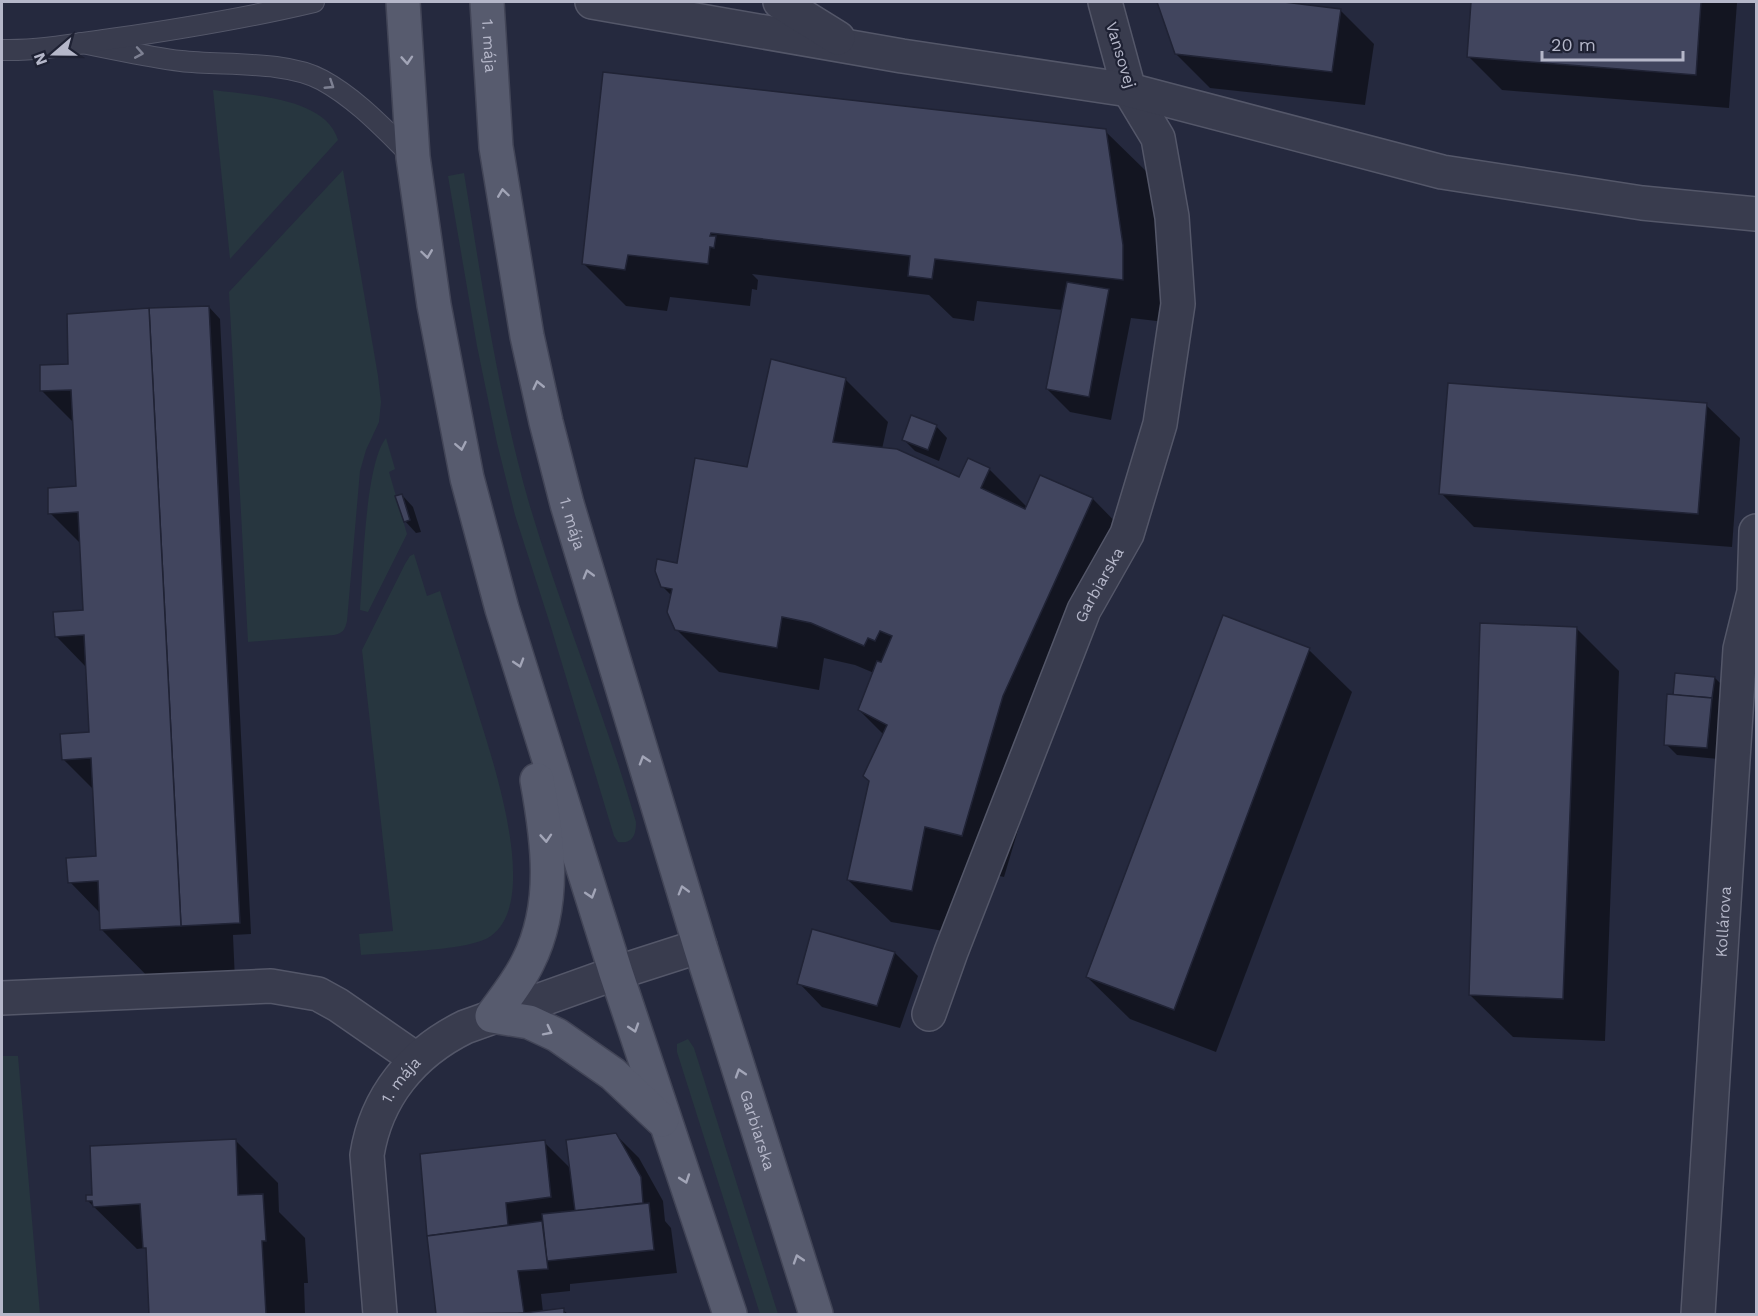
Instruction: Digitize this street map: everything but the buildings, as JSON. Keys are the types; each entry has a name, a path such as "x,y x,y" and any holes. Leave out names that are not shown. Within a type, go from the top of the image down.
{"main road":[{"path":"403,2 413,157 434,306 467,478 502,609 616,973 730,1314"},
{"name":"1. mája","path":"487,2 496,147 527,336 567,504 700,946"},
{"path":"536,718 534,765 546,828 548,859 545,910 539,936 528,962 492,1016 529,1022 557,1035 613,1074 666,1124"},
{"name":"Garbiarska","path":"700,946 816,1314"}],"street":[{"path":"592,2 853,47 1129,90 1442,172 1622,201 1756,214"},
{"path":"780,2 853,47"},
{"name":"Vansovej","path":"1105,2 1129,90 1158,138"},
{"name":"Garbiarska","path":"929,1014 955,941 1084,610 1127,534 1160,423 1178,304 1172,217 1158,138"},
{"name":"Kollárova","path":"1698,1314 1740,649 1754,592 1756,531"},
{"name":"1. mája","path":"380,1314 367,1155 370,1134 384,1101 393,1086 416,1059 447,1036 492,1016 700,946"},
{"path":"2,998 271,986 318,994 338,1005 416,1059"}],"lane":[{"path":"4,46 81,43 254,16 314,2"},
{"path":"81,43 182,61 243,64 294,71 320,79 373,118 413,157"}],"shaded area":[{"path":"213,90 265,97 303,107 318,115 331,126 338,140 230,259"},
{"path":"343,170 381,402 379,422 366,450 360,471 347,621 343,631 334,635 248,642 229,292"},
{"path":"464,173 508,421 529,503 636,822 633,838 627,842 618,842 614,836 515,515 497,443 477,346 448,176"},
{"path":"386,438 395,469 389,472 407,534 368,612 360,610 366,520 374,470 379,451"},
{"path":"414,554 427,596 440,591 500,787 508,823 512,858 512,891 506,917 491,936 481,941 448,948 361,955 359,934 393,931 362,650 405,564"},
{"path":"688,1039 694,1048 778,1314 760,1314 677,1052 677,1044"},
{"path":"2,1056 18,1056 40,1314 2,1314"}]}
